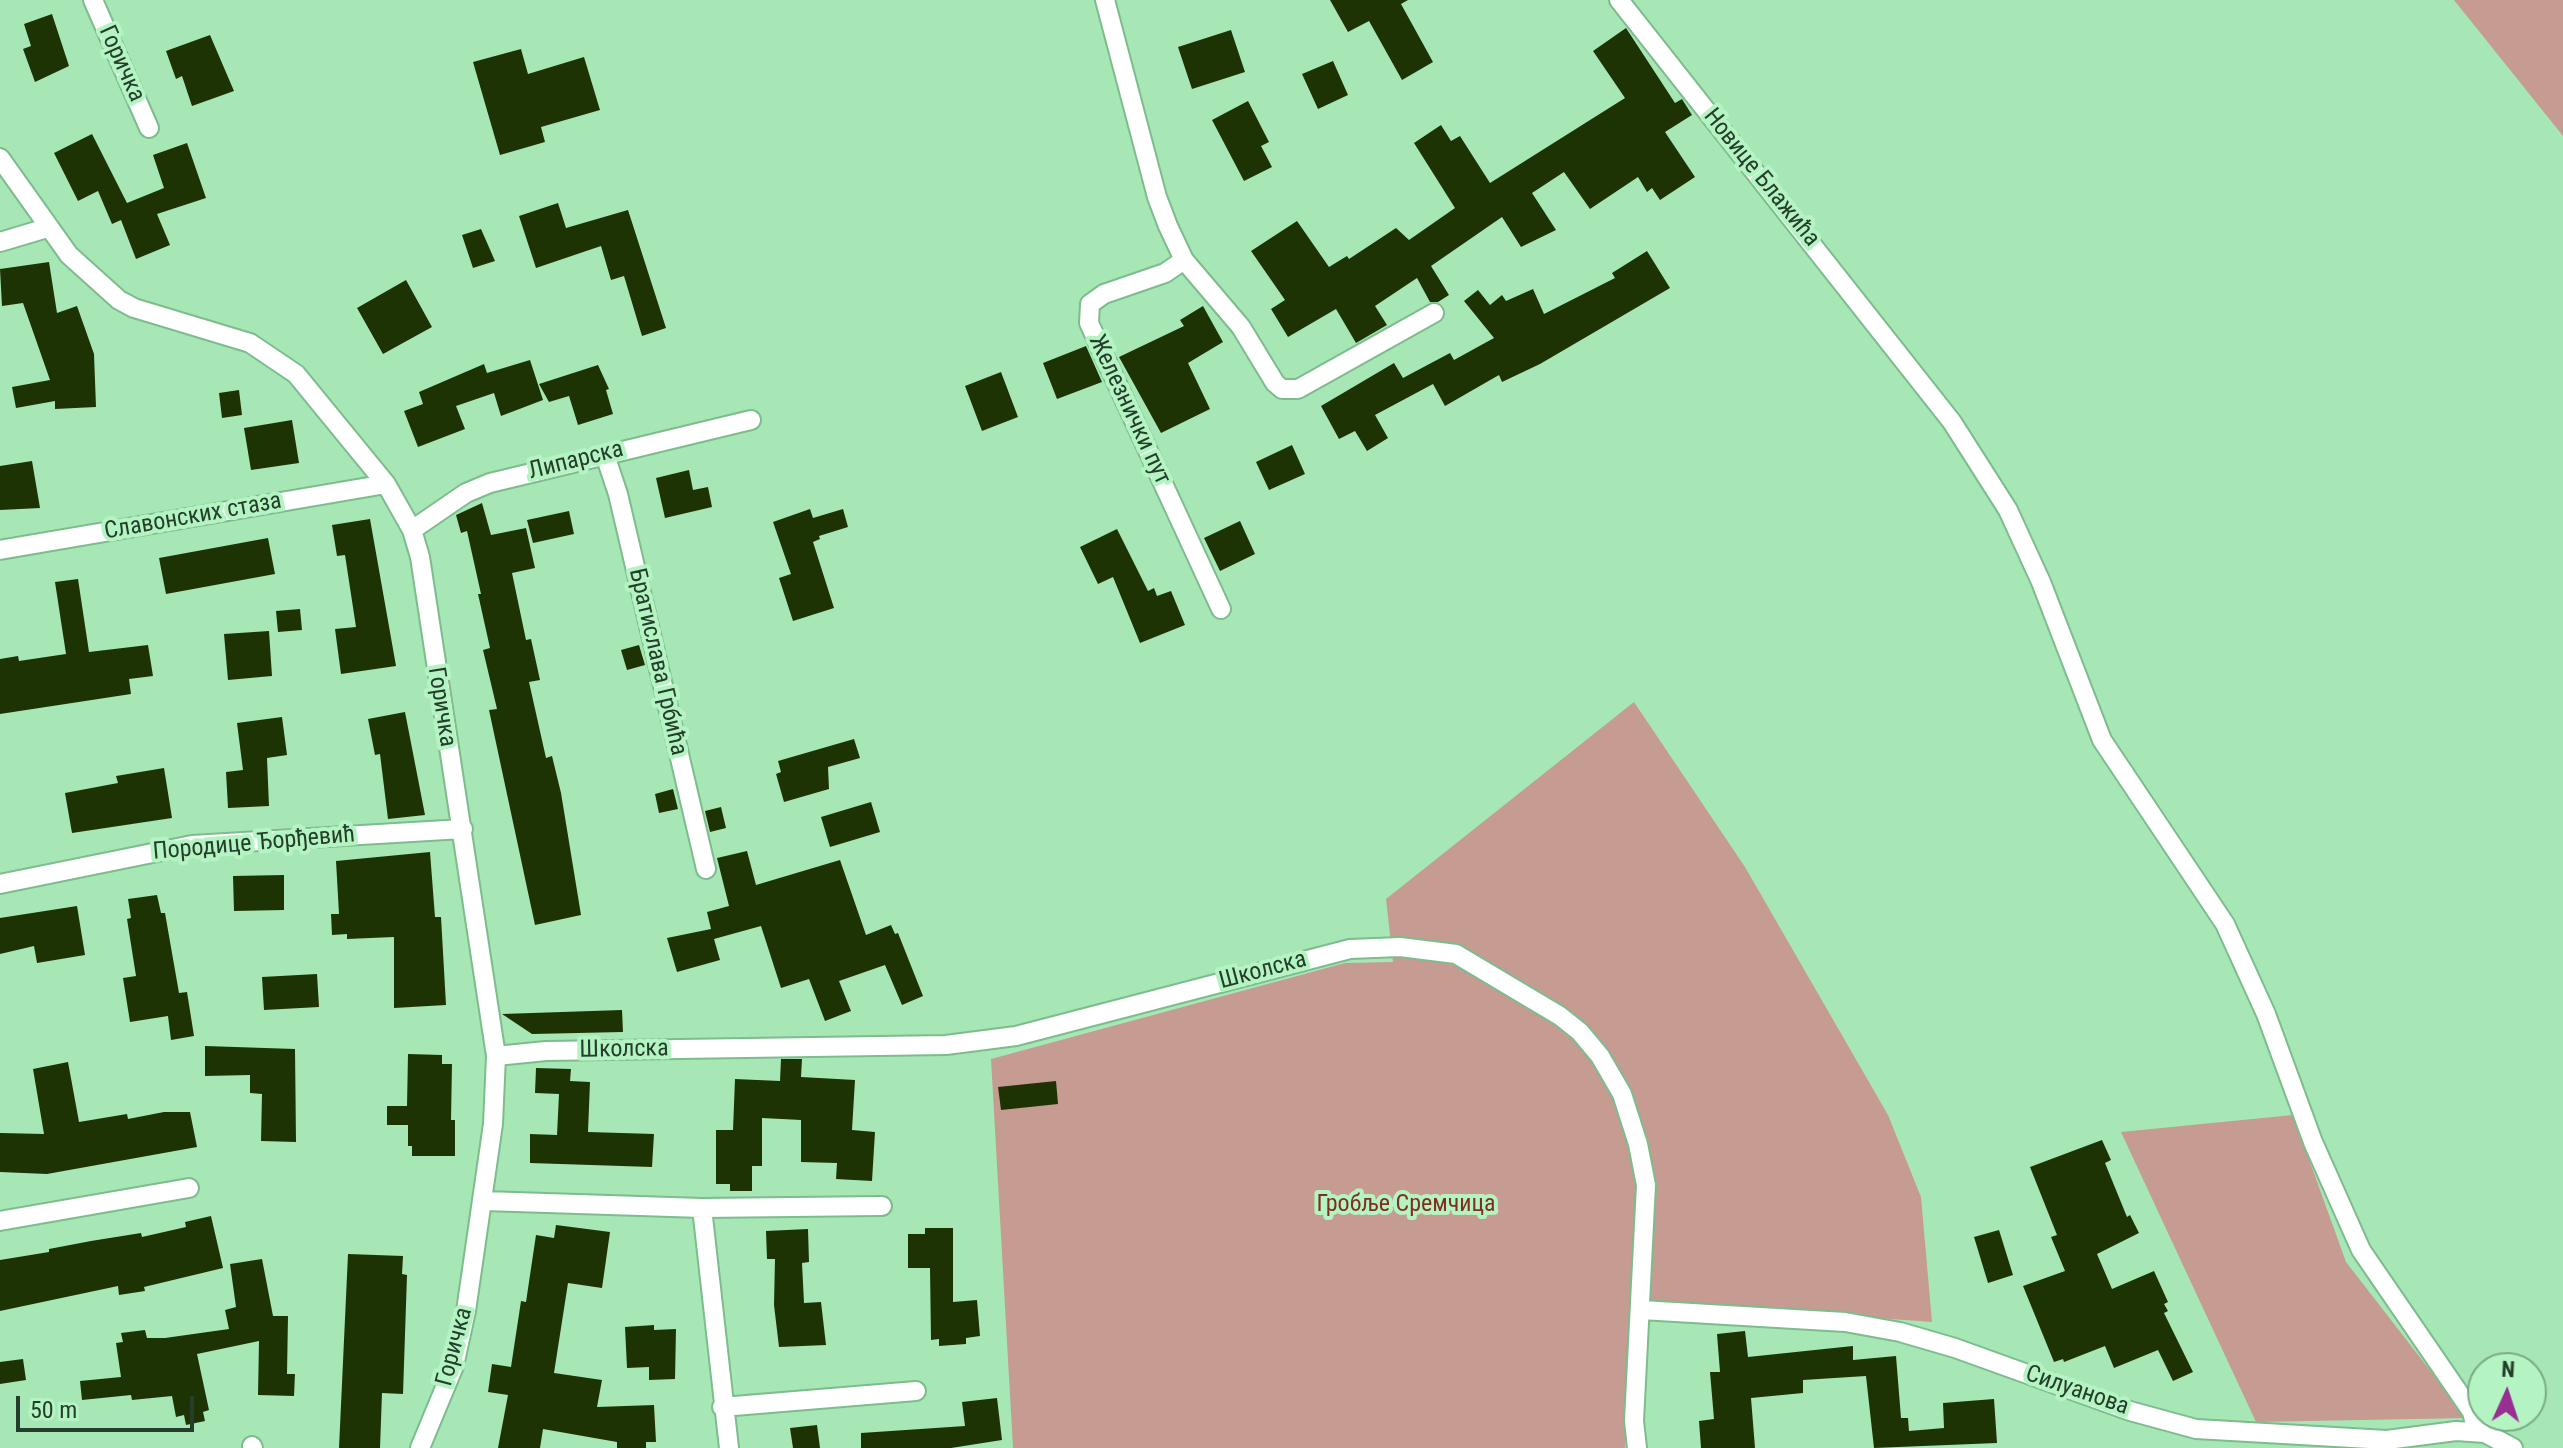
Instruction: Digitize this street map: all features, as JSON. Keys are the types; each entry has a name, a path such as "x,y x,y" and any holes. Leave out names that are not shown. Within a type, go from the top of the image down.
{"street":[{"name":"Горичка","path":"93,0 149,128"},
{"path":"1105,0 1157,197 1184,260 1241,327 1282,389 1298,389 1434,313"},
{"name":"Новице Блажића","path":"1619,0 1952,422 2008,510 2041,582 2102,740 2225,924 2266,1014 2313,1142 2361,1250 2467,1405"},
{"name":"Горичка","path":"0,158 47,228 92,279 119,300 134,308 250,343 296,374 386,484 412,530 420,557 496,1056 493,1124 484,1201 454,1366 420,1448"},
{"path":"0,242 47,228"},
{"name":"Железнички пут","path":"1184,260 1165,273 1104,294 1090,304 1089,323 1221,609"},
{"name":"Липарска","path":"412,530 466,493 490,483 751,420"},
{"name":"Братислава Грбића","path":"605,455 618,494 706,869"},
{"name":"Славонских стаза","path":"0,550 386,484"},
{"name":"Породице Ђорђевић","path":"0,884 192,845 463,829"},
{"name":"Школска","path":"496,1056 546,1051 946,1045 1016,1036 1350,949 1400,947 1456,954 1560,1016 1580,1032 1600,1056 1622,1094 1638,1144 1646,1185 1634,1421 1637,1448"},
{"path":"0,1221 189,1188"},
{"path":"484,1201 702,1208 882,1206"},
{"path":"702,1208 729,1448"},
{"name":"Силуанова","path":"1641,1310 1845,1322 1955,1348 2130,1411 2196,1429 2384,1444 2467,1432"},
{"path":"722,1407 916,1391"},
{"name":"Силуанова","path":"2477,1432 2513,1448"}],"green space":[{"path":"2454,0 2563,0 2563,136"},
{"name":"Гробље Сремчица","path":"1634,702 1745,867 1888,1115 1921,1197 1932,1322 1630,1300 1625,1448 1013,1448 991,1059 1345,963 1393,962 1386,899"},
{"path":"2293,1115 2346,1262 2467,1418 2256,1422 2121,1132"}],"building":[{"path":"1330,0 1408,0 1401,4 1433,62 1402,80 1369,21 1348,32"},
{"path":"52,14 69,66 35,82 23,49 31,46 24,24"},
{"path":"1626,28 1675,103 1682,99 1692,115 1665,132 1695,177 1660,200 1652,188 1647,192 1638,177 1590,209 1564,172 1532,193 1556,230 1521,247 1502,217 1431,266 1449,295 1438,302 1430,302 1417,278 1375,306 1387,325 1356,343 1336,309 1288,337 1271,309 1285,300 1251,251 1297,221 1329,267 1347,256 1349,259 1396,228 1409,240 1455,208 1414,143 1441,125 1451,141 1460,136 1490,183 1625,98 1593,51"},
{"path":"1231,30 1245,72 1192,89 1178,47"},
{"path":"210,35 234,91 192,106 182,76 176,79 166,51"},
{"path":"521,49 528,74 584,57 600,110 541,127 545,142 500,155 473,62"},
{"path":"1333,61 1348,95 1318,109 1302,74"},
{"path":"1248,101 1269,142 1261,146 1272,167 1244,181 1212,120"},
{"path":"92,134 127,203 164,188 153,155 187,143 206,198 157,214 170,245 136,259 121,220 112,224 98,191 78,201 54,153"},
{"path":"558,203 566,228 628,210 666,328 642,336 624,276 611,280 601,246 536,268 519,216"},
{"path":"481,229 495,261 473,268 462,235"},
{"path":"1647,251 1670,288 1540,364 1502,382 1499,375 1445,406 1433,384 1375,415 1388,438 1367,451 1355,431 1339,439 1321,406 1394,363 1403,378 1450,353 1454,360 1494,338 1464,301 1478,290 1490,305 1502,295 1506,301 1533,289 1544,314 1615,278 1612,273"},
{"path":"49,262 57,313 77,306 94,354 96,407 55,409 55,401 16,408 12,387 50,380 23,303 2,306 0,269"},
{"path":"406,280 432,327 383,354 357,308"},
{"path":"1203,306 1223,342 1188,363 1210,409 1161,433 1119,357 1184,326 1180,320"},
{"path":"1086,346 1102,382 1057,399 1043,363"},
{"path":"530,360 543,400 501,416 494,393 456,406 465,429 418,447 404,411 423,404 419,392 484,364 487,373"},
{"path":"598,365 609,389 606,390 613,414 578,425 569,396 549,402 539,384"},
{"path":"1001,372 1018,417 982,431 965,386"},
{"path":"239,390 242,415 222,418 219,393"},
{"path":"292,420 299,463 251,470 244,428"},
{"path":"1292,445 1305,474 1269,490 1256,462"},
{"path":"32,461 40,508 0,510 0,466"},
{"path":"689,470 693,490 708,487 712,507 665,518 656,478"},
{"path":"482,503 491,535 526,528 535,568 512,573 526,640 531,639 540,680 529,682 546,758 552,756 561,793 581,915 535,925 489,710 497,709 483,650 490,648 478,594 481,594 467,531 461,533 456,515"},
{"path":"810,509 813,518 843,509 848,527 819,536 820,539 813,542 834,608 793,621 779,578 791,574 773,522"},
{"path":"569,511 574,534 533,543 527,520"},
{"path":"370,519 396,666 341,674 335,629 356,627 345,555 337,556 332,525"},
{"path":"1240,521 1255,554 1220,571 1204,538"},
{"path":"1117,529 1148,591 1154,588 1157,596 1171,591 1185,625 1140,643 1113,577 1098,584 1080,547"},
{"path":"268,538 275,574 166,594 159,558"},
{"path":"78,579 89,652 148,645 153,676 129,679 131,694 0,714 0,659 18,656 19,661 66,654 55,582"},
{"path":"300,609 302,630 278,632 276,611"},
{"path":"269,631 272,676 228,680 224,634"},
{"path":"639,645 645,665 627,670 621,650"},
{"path":"405,712 425,815 388,819 380,754 375,755 368,719"},
{"path":"282,717 287,755 267,758 269,806 228,808 226,772 243,770 237,723"},
{"path":"854,739 860,758 828,767 829,789 784,802 776,774 781,772 778,761"},
{"path":"164,768 172,818 72,833 65,793 118,783 116,776"},
{"path":"673,789 678,809 659,813 655,794"},
{"path":"871,802 880,832 830,847 821,817"},
{"path":"721,807 726,828 710,832 705,811"},
{"path":"747,851 756,885 840,860 866,935 891,925 895,934 898,933 923,996 902,1005 885,965 839,981 851,1011 825,1021 809,979 781,988 761,926 714,939 720,960 677,972 667,938 711,929 707,912 729,906 717,858"},
{"path":"430,852 435,917 441,917 446,1005 394,1008 394,937 347,939 347,934 332,935 331,914 339,914 336,861"},
{"path":"284,875 284,910 234,911 233,876"},
{"path":"157,895 161,913 165,913 179,993 187,992 194,1036 171,1040 168,1016 130,1022 123,978 136,976 127,919 131,918 128,899"},
{"path":"77,906 85,955 37,963 34,946 0,954 0,918"},
{"path":"317,974 319,1007 264,1010 262,977"},
{"path":"622,1010 623,1032 532,1034 502,1014"},
{"path":"205,1046 295,1049 296,1142 261,1141 262,1094 250,1093 250,1075 205,1076"},
{"path":"408,1054 442,1055 442,1064 452,1064 451,1120 455,1120 455,1156 412,1156 412,1146 408,1146 408,1125 387,1125 387,1106 407,1106"},
{"path":"781,1059 802,1059 801,1077 855,1080 852,1130 875,1132 872,1181 836,1179 837,1163 801,1162 801,1120 762,1118 762,1166 752,1166 752,1191 730,1191 730,1184 716,1184 716,1130 733,1130 735,1079 780,1081"},
{"path":"68,1062 79,1122 127,1114 128,1119 164,1112 190,1112 197,1147 47,1174 0,1172 0,1133 44,1134 33,1069"},
{"path":"536,1068 571,1069 570,1081 590,1082 588,1132 654,1134 652,1167 530,1163 530,1134 557,1135 559,1094 535,1093"},
{"path":"1056,1081 1058,1104 1001,1110 998,1087"},
{"path":"2102,1140 2111,1160 2105,1163 2127,1217 2130,1215 2139,1233 2097,1254 2112,1289 2154,1271 2168,1302 2164,1304 2168,1311 2164,1313 2193,1372 2173,1381 2158,1350 2114,1368 2105,1346 2064,1362 2063,1359 2054,1362 2023,1286 2065,1271 2051,1237 2057,1235 2030,1167"},
{"path":"211,1216 223,1268 144,1287 145,1291 119,1295 118,1286 0,1311 0,1260 91,1241 141,1233 142,1237 186,1227 185,1222"},
{"path":"556,1225 610,1232 602,1288 568,1283 554,1373 602,1380 597,1407 654,1405 656,1442 646,1442 646,1448 617,1448 617,1442 543,1429 540,1448 498,1448 508,1395 488,1392 492,1364 511,1367 521,1301 526,1302 536,1235 554,1238"},
{"path":"925,1228 953,1228 953,1302 977,1300 980,1336 966,1338 966,1344 939,1346 939,1339 931,1340 930,1268 908,1268 908,1234 925,1234"},
{"path":"808,1229 809,1262 802,1263 804,1303 821,1302 826,1345 779,1347 774,1305 775,1259 767,1259 766,1231"},
{"path":"1999,1230 2013,1275 1988,1283 1974,1237"},
{"path":"348,1254 403,1256 402,1274 407,1275 403,1394 382,1393 380,1448 339,1448"},
{"path":"262,1259 273,1316 288,1316 287,1374 295,1374 294,1396 258,1395 259,1341 197,1354 209,1410 203,1412 205,1421 186,1425 184,1415 176,1417 172,1396 132,1400 131,1395 82,1400 80,1381 121,1377 116,1343 123,1342 121,1333 145,1330 147,1338 165,1338 229,1329 225,1310 236,1307 230,1264"},
{"path":"654,1325 654,1330 676,1329 675,1379 649,1380 649,1367 627,1368 625,1327"},
{"path":"1745,1331 1748,1357 1853,1346 1853,1360 1896,1356 1901,1418 1908,1418 1909,1431 1944,1428 1943,1403 1994,1399 1997,1443 1874,1448 1866,1376 1803,1380 1803,1393 1751,1398 1755,1448 1701,1448 1699,1421 1714,1419 1710,1372 1720,1372 1717,1334"},
{"path":"23,1359 26,1380 0,1384 0,1362"},
{"path":"997,1398 1002,1440 951,1448 861,1448 861,1433 965,1426 962,1402"},
{"path":"817,1425 820,1448 793,1448 790,1428"}]}
